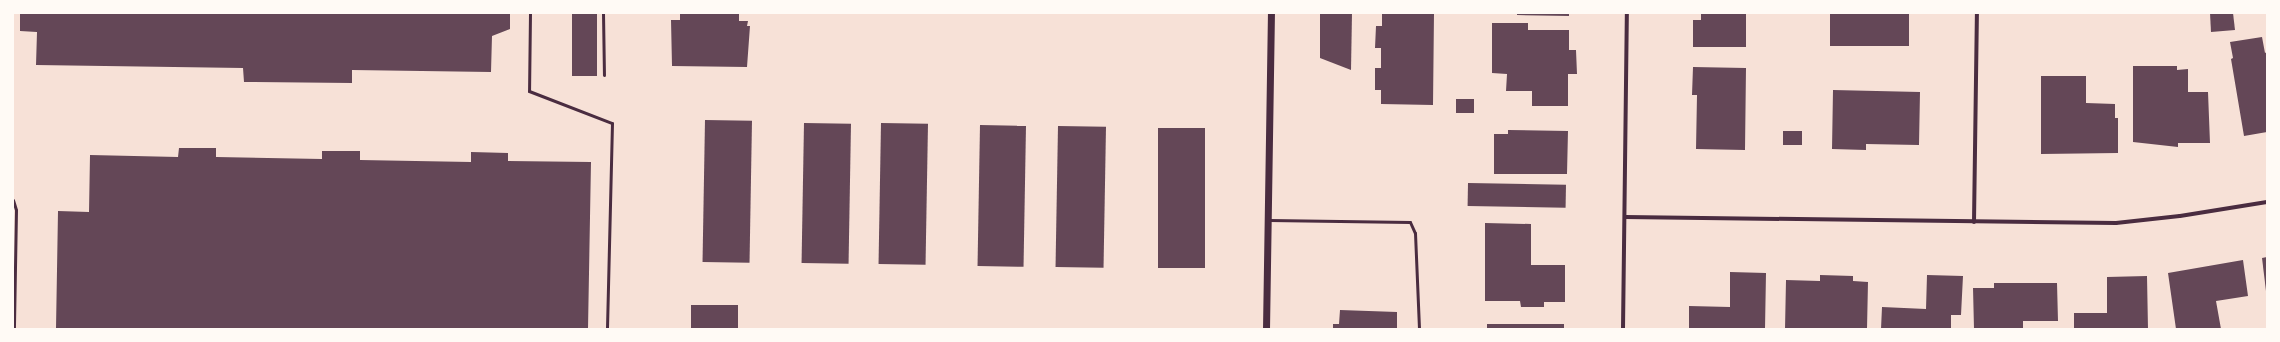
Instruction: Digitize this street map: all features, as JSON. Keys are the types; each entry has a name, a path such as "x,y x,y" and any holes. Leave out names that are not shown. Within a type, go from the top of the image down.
{"street":[{"path":"1266,329 1271,13"},
{"path":"1623,329 1627,13"},
{"path":"1974,222 1977,13"},
{"path":"1624,217 2116,223 2180,216 2267,202"}],"lane":[{"path":"530,13 529,91 612,123 607,329"},
{"path":"604,13 604,75"},
{"path":"13,200 16,210 14,329"},
{"path":"1268,220 1410,222 1415,234 1419,329"}],"building":[{"path":"20,13 510,13 510,29 492,36 491,72 352,70 352,83 244,82 243,68 36,65 37,32 20,31"},
{"path":"572,13 597,13 597,76 572,76"},
{"path":"680,13 739,13 739,21 748,21 747,26 750,26 747,67 672,66 671,20 680,20"},
{"path":"1320,13 1352,13 1351,70 1320,58"},
{"path":"1382,13 1434,13 1433,105 1381,104 1381,90 1375,90 1375,68 1381,68 1381,48 1375,48 1376,26 1382,26"},
{"path":"1517,13 1569,13 1569,16 1517,15"},
{"path":"1701,13 1746,13 1746,47 1693,47 1693,20 1701,20"},
{"path":"1830,13 1909,13 1909,46 1830,46"},
{"path":"2210,13 2233,13 2235,30 2211,32"},
{"path":"1492,23 1528,23 1528,30 1569,30 1569,50 1576,50 1577,74 1568,74 1568,106 1532,106 1532,91 1506,91 1507,74 1492,73"},
{"path":"2262,37 2265,53 2267,52 2267,132 2244,136 2231,59 2233,58 2230,42"},
{"path":"2133,66 2177,66 2177,70 2188,69 2188,92 2208,92 2210,143 2178,143 2178,147 2133,142"},
{"path":"1693,67 1746,68 1745,150 1696,149 1697,95 1692,95"},
{"path":"2041,76 2086,76 2086,103 2115,104 2115,118 2118,118 2118,153 2041,154"},
{"path":"1833,90 1920,92 1919,145 1866,144 1866,150 1832,149"},
{"path":"1456,99 1474,99 1474,113 1456,113"},
{"path":"705,120 752,121 750,263 703,262"},
{"path":"804,123 851,124 849,264 802,263"},
{"path":"881,123 928,124 926,265 879,264"},
{"path":"980,125 1026,126 1024,267 978,266"},
{"path":"1058,126 1106,127 1104,268 1056,267"},
{"path":"1158,128 1205,128 1205,268 1158,268"},
{"path":"1508,130 1568,131 1567,174 1494,174 1494,134 1508,134"},
{"path":"1783,131 1802,131 1802,145 1783,145"},
{"path":"179,148 216,148 216,157 322,159 322,151 360,151 360,160 471,162 471,152 508,153 508,161 591,162 588,329 56,329 58,211 89,212 90,155 178,157"},
{"path":"1468,183 1566,185 1566,208 1468,206"},
{"path":"1485,223 1531,224 1531,265 1565,265 1565,302 1544,302 1544,307 1521,307 1520,301 1485,301"},
{"path":"2267,257 2267,291 2266,291 2262,258"},
{"path":"2243,260 2248,296 2216,301 2221,329 2176,329 2168,273"},
{"path":"1730,272 1766,273 1765,329 1689,329 1689,306 1730,307"},
{"path":"1820,275 1853,276 1853,281 1868,282 1867,329 1785,329 1786,280 1820,281"},
{"path":"1927,275 1963,276 1961,315 1951,315 1951,329 1881,329 1882,307 1926,309"},
{"path":"2147,276 2148,329 2074,329 2074,313 2107,313 2107,277"},
{"path":"1994,283 2057,283 2058,321 2023,321 2023,329 1974,329 1973,288 1994,288"},
{"path":"691,305 738,305 738,329 691,329"},
{"path":"1340,310 1397,312 1397,329 1333,329 1333,324 1339,324"},
{"path":"1487,324 1564,324 1564,329 1487,329"}]}
